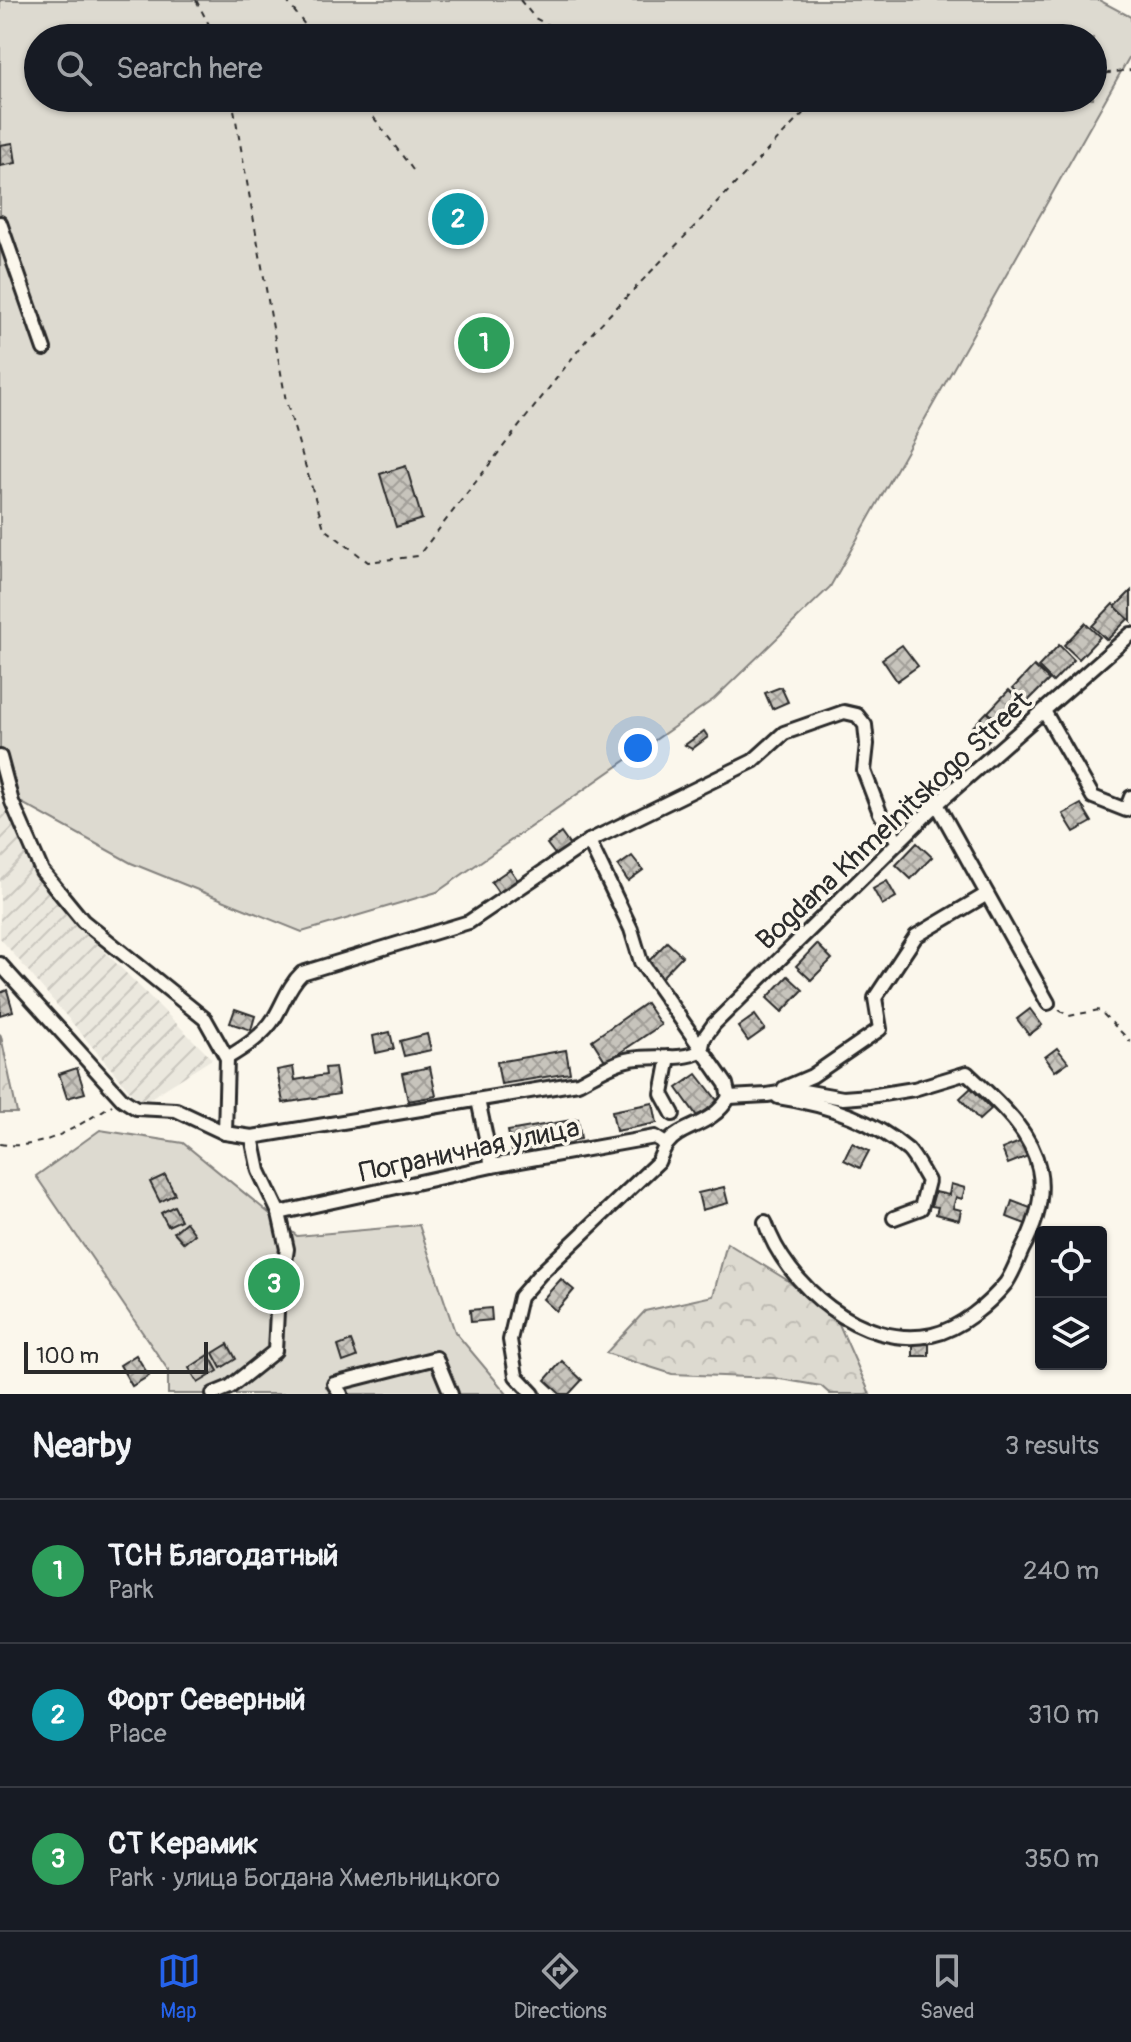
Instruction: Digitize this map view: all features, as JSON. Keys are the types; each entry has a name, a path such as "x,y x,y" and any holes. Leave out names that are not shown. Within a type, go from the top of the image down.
{"street":[{"path":"0,223 44,349"},
{"name":"Bogdana Khmelnitskogo Street","path":"701,1051 704,1038 714,1024 937,804 1131,634"},
{"path":"1044,711 1093,797 1126,810 1131,797"},
{"path":"227,1058 253,1041 273,1020 293,982 302,973 469,922 589,841 753,761 784,733 844,712 857,715 865,725 867,744 864,771 880,813 898,842"},
{"path":"0,757 12,802 42,871 83,921 205,1019 227,1058 225,1133"},
{"path":"937,804 1048,1003"},
{"path":"533,1394 516,1376 510,1340 520,1297 540,1274 658,1162 666,1144 722,1109 729,1097 726,1084 641,962 631,929 589,841"},
{"path":"767,1095 812,1076 880,1029 875,998 916,936 987,894"},
{"path":"0,964 122,1099 136,1108 176,1110 225,1133 252,1137 578,1083 627,1060 650,1056 687,1058 701,1051"},
{"path":"669,1057 662,1094 673,1114"},
{"path":"729,1097 798,1090 843,1098 870,1096 914,1089 967,1073 1011,1116 1031,1146 1040,1170 1038,1218 1007,1281 959,1324 932,1335 891,1336 852,1321 826,1306 787,1264 773,1244 765,1222"},
{"path":"767,1095 807,1102 855,1116 910,1152 928,1181 921,1208 894,1218"},
{"path":"478,1100 492,1166"},
{"path":"213,1394 232,1390 275,1351 277,1311 287,1249 279,1213 259,1171 252,1137"},
{"name":"Пограничная улица","path":"279,1213 492,1166 655,1137 666,1144"},
{"path":"341,1394 334,1384 436,1358 451,1394"}],"path":[{"path":"196,0 209,24"},
{"path":"286,0 304,24"},
{"path":"520,0 535,18 546,24"},
{"path":"1107,73 1131,70"},
{"path":"234,112 286,401 324,528 368,562 418,556 591,334 804,112"},
{"path":"370,112 416,174"},
{"path":"1048,1003 1069,1016 1099,1010 1131,1042"},
{"path":"0,1144 34,1145 65,1133 122,1099"}],"shaded area":[{"path":"0,801 73,920 212,1059 141,1104 0,938"}],"green space":[{"path":"0,0 1099,0 1131,17 1131,54 1107,96 1107,24 24,24 24,112 1098,112 830,587 714,699 437,892 302,932 131,863 0,791"},
{"path":"1,1036 17,1113 0,1113"},
{"path":"100,1130 183,1143 297,1236 419,1225 455,1332 507,1394 168,1394 168,1370 36,1176"},
{"path":"727,1243 787,1280 839,1324 870,1394 830,1394 821,1386 774,1378 672,1374 606,1353 645,1311 713,1296"}],"building":[{"path":"13,143 16,163 0,166 0,145"},
{"path":"406,466 422,519 396,527 380,474"},
{"path":"1131,591 1131,621 1115,607"},
{"path":"1113,604 1128,619 1107,640 1092,626"},
{"path":"1085,623 1100,637 1079,659 1064,645"},
{"path":"902,645 918,666 897,681 882,659"},
{"path":"1059,645 1074,660 1053,682 1038,667"},
{"path":"1034,666 1049,680 1027,702 1013,688"},
{"path":"781,687 788,702 772,709 765,693"},
{"path":"1009,690 1024,704 1003,726 988,712"},
{"path":"987,712 1002,726 981,748 966,734"},
{"path":"704,731 708,737 692,749 685,745"},
{"path":"1081,804 1092,822 1074,832 1063,814"},
{"path":"561,833 571,847 557,857 547,844"},
{"path":"917,843 932,857 911,879 896,865"},
{"path":"632,856 643,870 628,881 618,866"},
{"path":"510,869 519,882 500,895 491,882"},
{"path":"887,881 896,897 882,905 873,889"},
{"path":"667,942 682,956 661,978 646,964"},
{"path":"817,944 832,959 811,980 796,966"},
{"path":"788,976 803,990 782,1012 767,998"},
{"path":"7,990 13,1011 0,1015 0,993"},
{"path":"646,1003 661,1025 606,1062 592,1040"},
{"path":"235,1009 255,1016 251,1030 230,1023"},
{"path":"1030,1009 1042,1025 1029,1035 1017,1019"},
{"path":"755,1015 765,1029 748,1041 738,1027"},
{"path":"390,1032 394,1049 376,1053 373,1036"},
{"path":"427,1034 431,1050 404,1056 400,1041"},
{"path":"1057,1048 1068,1062 1055,1071 1045,1057"},
{"path":"566,1050 570,1073 501,1084 497,1062"},
{"path":"293,1067 295,1080 326,1075 325,1068 335,1067 339,1094 283,1103 277,1070"},
{"path":"430,1067 436,1096 408,1101 402,1073"},
{"path":"77,1068 85,1093 67,1098 59,1074"},
{"path":"697,1074 720,1104 699,1119 677,1088"},
{"path":"971,1088 991,1109 979,1120 960,1098"},
{"path":"653,1103 657,1123 616,1131 612,1111"},
{"path":"578,1119 581,1139 512,1151 508,1131"},
{"path":"1022,1141 1028,1156 1008,1164 1002,1149"},
{"path":"852,1143 869,1151 860,1168 844,1160"},
{"path":"165,1175 175,1194 160,1202 150,1182"},
{"path":"951,1184 965,1188 962,1199 956,1197 953,1208 961,1210 959,1220 936,1214 938,1207 931,1206 935,1192 949,1195"},
{"path":"724,1187 728,1203 702,1210 698,1193"},
{"path":"1012,1201 1033,1209 1028,1225 1007,1217"},
{"path":"174,1206 181,1220 168,1226 161,1213"},
{"path":"186,1222 195,1234 184,1243 174,1232"},
{"path":"561,1279 574,1290 556,1311 543,1299"},
{"path":"491,1308 492,1320 471,1322 470,1310"},
{"path":"351,1341 357,1357 343,1362 338,1346"},
{"path":"913,1343 929,1344 929,1356 913,1356"},
{"path":"228,1344 236,1359 221,1368 213,1353"},
{"path":"136,1355 149,1376 132,1386 120,1365"},
{"path":"209,1355 218,1371 198,1383 189,1368"},
{"path":"562,1361 582,1380 569,1394 560,1394 545,1380"}],"place":[{"name":"Форт Северный","path":"458,219"},
{"name":"ТСН Благодатный","path":"484,343"},
{"name":"СТ Керамик","path":"274,1284"}]}
